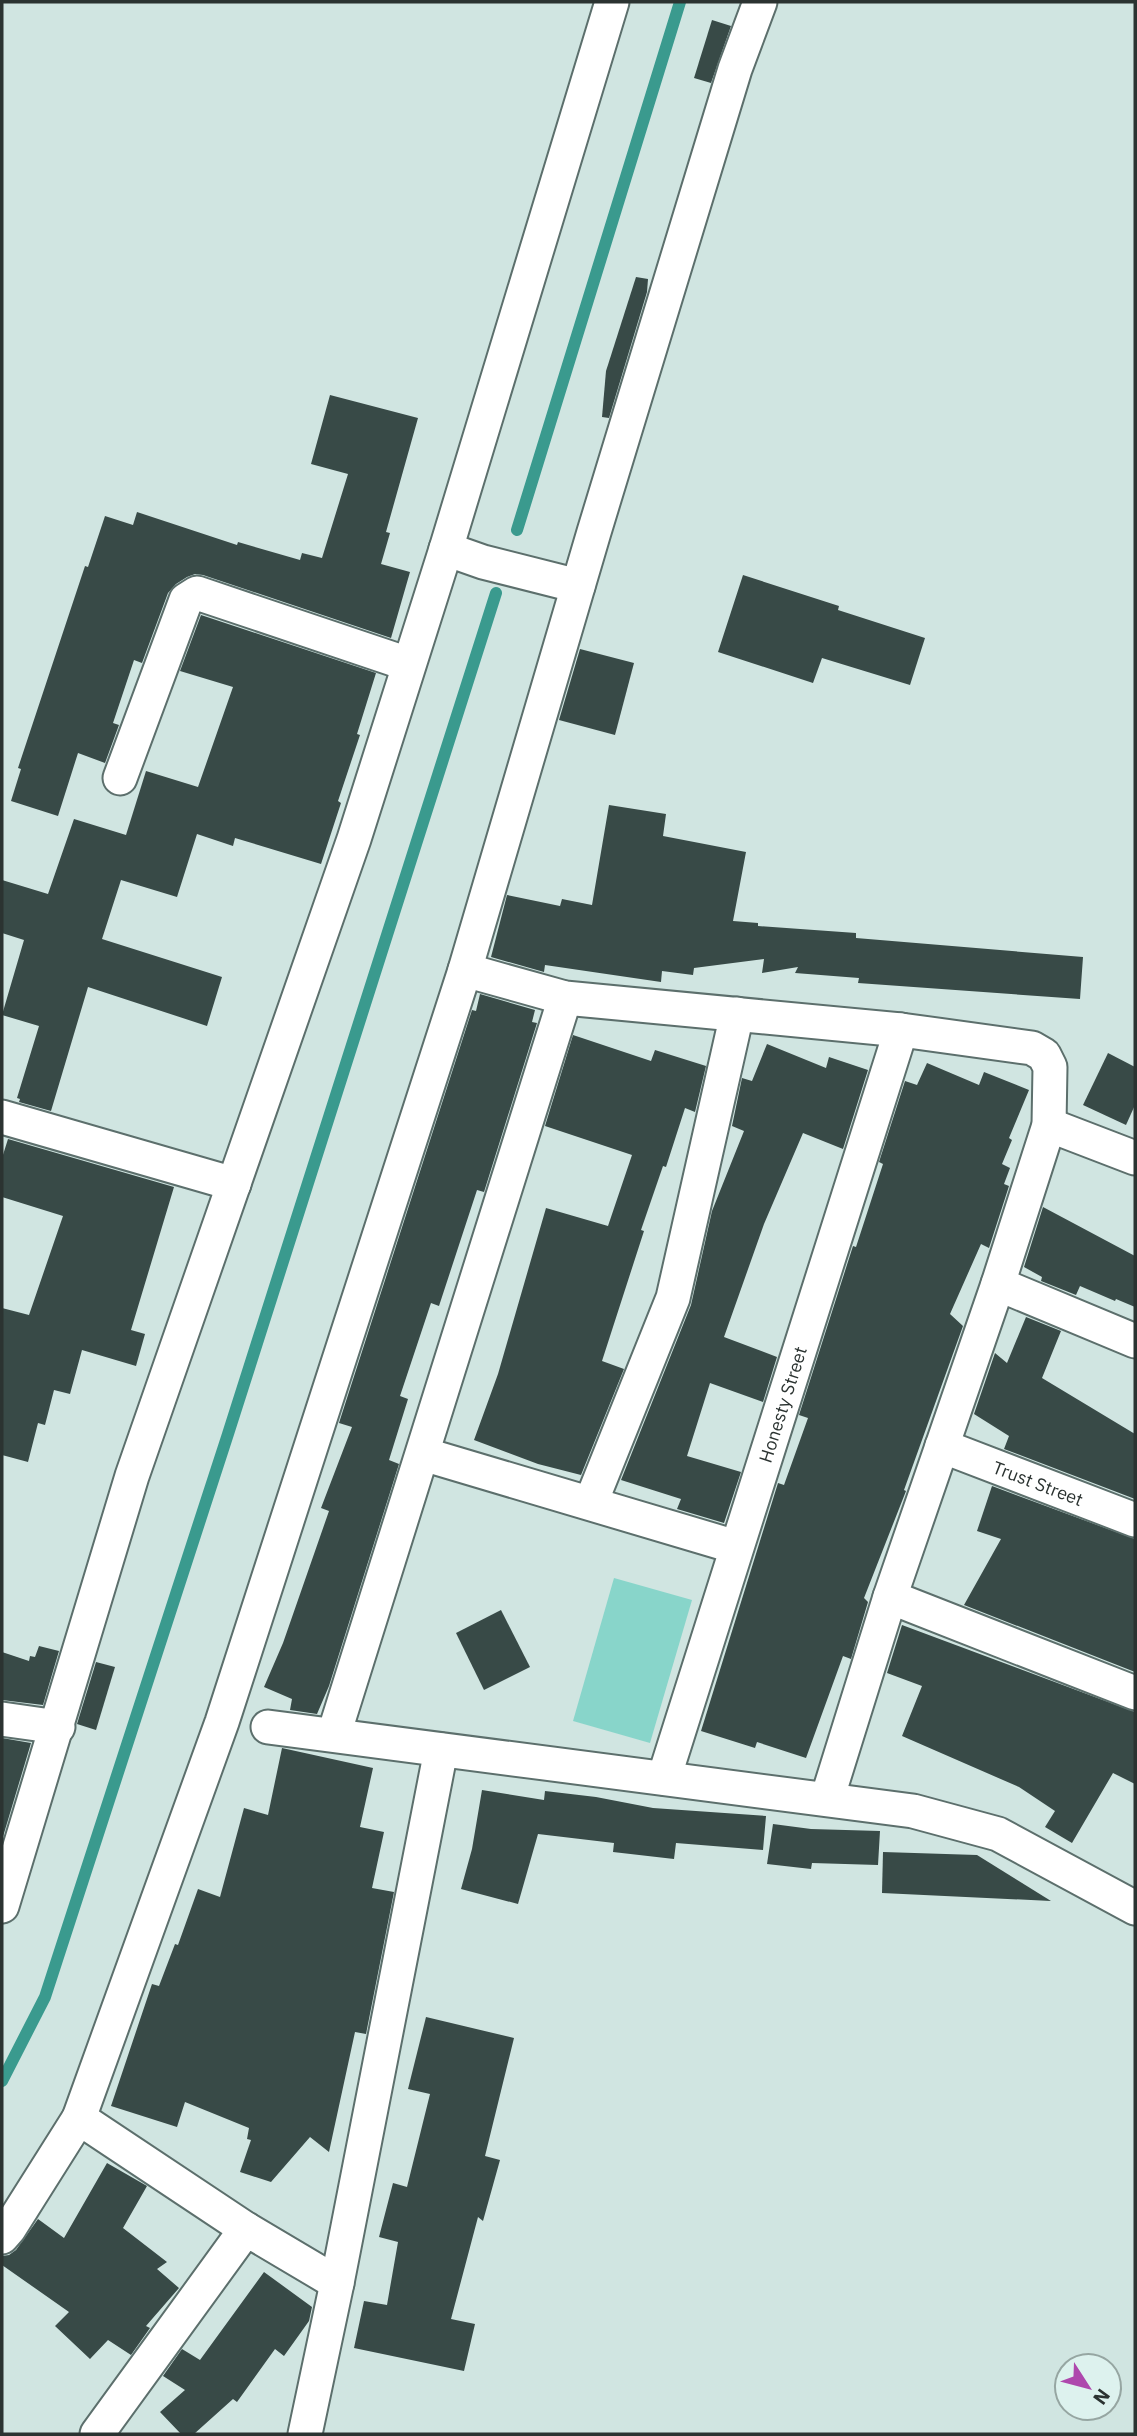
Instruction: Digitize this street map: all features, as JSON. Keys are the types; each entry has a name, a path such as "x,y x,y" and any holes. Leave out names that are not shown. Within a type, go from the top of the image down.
{"street":[{"path":"2,1906 132,1476 354,839 446,549 612,2"},
{"path":"2,2237 79,2118 222,1721 465,970 735,69 760,2"},
{"path":"446,549 483,562 578,586"},
{"path":"120,778 186,600 197,593 408,664"},
{"path":"465,970 565,998 901,1030 1032,1048 1044,1055 1050,1067 1049,1125 998,1283 890,1597 827,1799"},
{"path":"334,1734 565,998"},
{"path":"591,1502 673,1297 737,1014"},
{"name":"Honesty Street","path":"664,1778 901,1030"},
{"path":"2,1117 234,1184"},
{"path":"1049,1125 1135,1158"},
{"path":"998,1283 1135,1340"},
{"name":"Trust Street","path":"943,1446 1135,1520"},
{"path":"423,1454 736,1547"},
{"path":"890,1597 1135,1693"},
{"path":"2,1719 58,1727"},
{"path":"268,1727 913,1811 998,1834 1135,1908"},
{"path":"305,2434 441,1750"},
{"path":"79,2118 246,2228 337,2283"},
{"path":"97,2434 246,2228"}],"shaded area":[{"path":"614,1578 692,1600 650,1743 573,1721"}],"building":[{"path":"712,20 731,26 711,83 694,78"},
{"path":"636,277 648,279 647,292 609,418 602,417 606,371"},
{"path":"330,395 418,418 386,532 390,533 381,564 410,572 391,638 203,575 187,577 168,593 142,663 134,660 113,723 119,725 105,763 78,753 58,816 11,801 21,769 18,768 85,566 88,567 105,516 133,525 137,512 237,545 238,542 300,560 302,553 322,558 348,474 311,464"},
{"path":"743,575 839,606 838,610 925,638 910,685 822,658 813,683 718,652"},
{"path":"201,615 376,673 357,734 360,735 338,801 341,803 321,864 235,838 233,846 197,834 177,897 121,880 102,939 222,977 207,1026 88,987 51,1111 19,1102 20,1099 17,1098 39,1026 2,1015 24,940 2,933 2,880 48,894 74,819 126,835 146,771 198,787 233,687 180,671"},
{"path":"580,649 634,663 615,735 559,720"},
{"path":"609,805 666,814 663,836 746,852 733,921 758,923 758,926 856,933 856,938 1083,957 1080,999 858,983 859,978 795,973 798,967 762,973 764,959 694,968 693,975 662,971 661,982 545,965 544,972 491,957 507,895 560,906 562,899 592,905"},
{"path":"480,994 535,1010 532,1022 537,1023 484,1192 477,1190 439,1306 431,1303 400,1396 408,1399 389,1460 399,1464 329,1686 317,1714 290,1710 292,1699 264,1687 283,1643 329,1511 321,1508 352,1427 339,1423 472,1010 476,1011"},
{"path":"573,1035 651,1061 655,1050 706,1066 695,1112 685,1108 666,1167 663,1166 641,1230 644,1231 602,1361 624,1369 581,1475 538,1464 474,1440 498,1374 546,1208 608,1226 632,1155 545,1126"},
{"path":"767,1044 826,1068 829,1057 868,1070 843,1149 803,1133 764,1224 724,1337 777,1357 763,1402 710,1383 687,1456 741,1472 724,1523 677,1509 681,1499 621,1480 691,1305 712,1211 744,1131 732,1126 742,1078 752,1081"},
{"path":"1108,1053 1135,1067 1135,1105 1126,1125 1083,1105"},
{"path":"927,1063 979,1085 984,1072 1029,1090 1009,1138 1012,1140 1002,1164 1010,1168 1004,1184 1009,1186 989,1248 981,1244 950,1314 963,1326 904,1490 906,1491 864,1598 868,1602 851,1659 843,1656 806,1758 757,1742 755,1748 701,1731 778,1483 784,1485 808,1418 799,1415 853,1246 856,1247 883,1164 879,1162 905,1081 917,1085"},
{"path":"8,1139 174,1187 131,1330 145,1334 136,1366 82,1350 70,1394 54,1390 45,1425 38,1423 28,1462 2,1455 2,1308 29,1315 63,1216 2,1197 2,1158"},
{"path":"1043,1207 1135,1256 1135,1307 1080,1286 1076,1295 1041,1281 1042,1277 1024,1267"},
{"path":"1026,1317 1061,1331 1042,1378 1135,1434 1135,1499 1004,1449 1009,1436 974,1414 995,1353 1007,1363"},
{"path":"992,1486 1135,1539 1135,1672 964,1605 1001,1539 977,1531"},
{"path":"501,1610 530,1667 484,1690 456,1633"},
{"path":"902,1625 1135,1712 1135,1784 1113,1773 1072,1843 1045,1827 1055,1811 1019,1787 902,1736 922,1686 887,1673"},
{"path":"39,1646 59,1651 43,1705 2,1700 2,1652 29,1661 30,1656 35,1657"},
{"path":"96,1662 115,1667 96,1730 77,1724"},
{"path":"2,1738 31,1743 2,1840"},
{"path":"282,1748 373,1768 360,1827 384,1832 372,1888 394,1892 366,2034 355,2032 329,2152 310,2137 271,2182 240,2172 251,2140 247,2139 249,2128 185,2102 177,2127 111,2106 152,1984 159,1986 175,1944 178,1945 198,1889 220,1897 244,1808 268,1815"},
{"path":"482,1790 544,1800 545,1791 653,1808 766,1816 763,1850 676,1843 674,1859 613,1852 614,1843 538,1834 518,1904 461,1889 472,1849"},
{"path":"773,1824 811,1829 880,1831 878,1865 812,1863 811,1869 767,1864"},
{"path":"883,1852 977,1855 1051,1901 882,1893"},
{"path":"426,2017 514,2038 485,2156 500,2160 483,2221 478,2217 451,2319 475,2324 464,2371 354,2348 364,2301 387,2305 398,2242 379,2237 393,2183 407,2187 430,2094 408,2089"},
{"path":"107,2163 147,2186 123,2228 167,2262 157,2269 179,2288 146,2326 150,2328 131,2355 108,2340 90,2359 55,2326 69,2312 2,2265 2,2256 16,2250 38,2219 64,2238"},
{"path":"264,2272 312,2307 309,2321 284,2356 275,2349 237,2402 233,2399 194,2434 181,2434 160,2412 185,2390 163,2376 182,2349 200,2360"}],"waterway":[{"path":"517,530 680,2"},
{"path":"2,2081 45,1997 496,593"}]}
